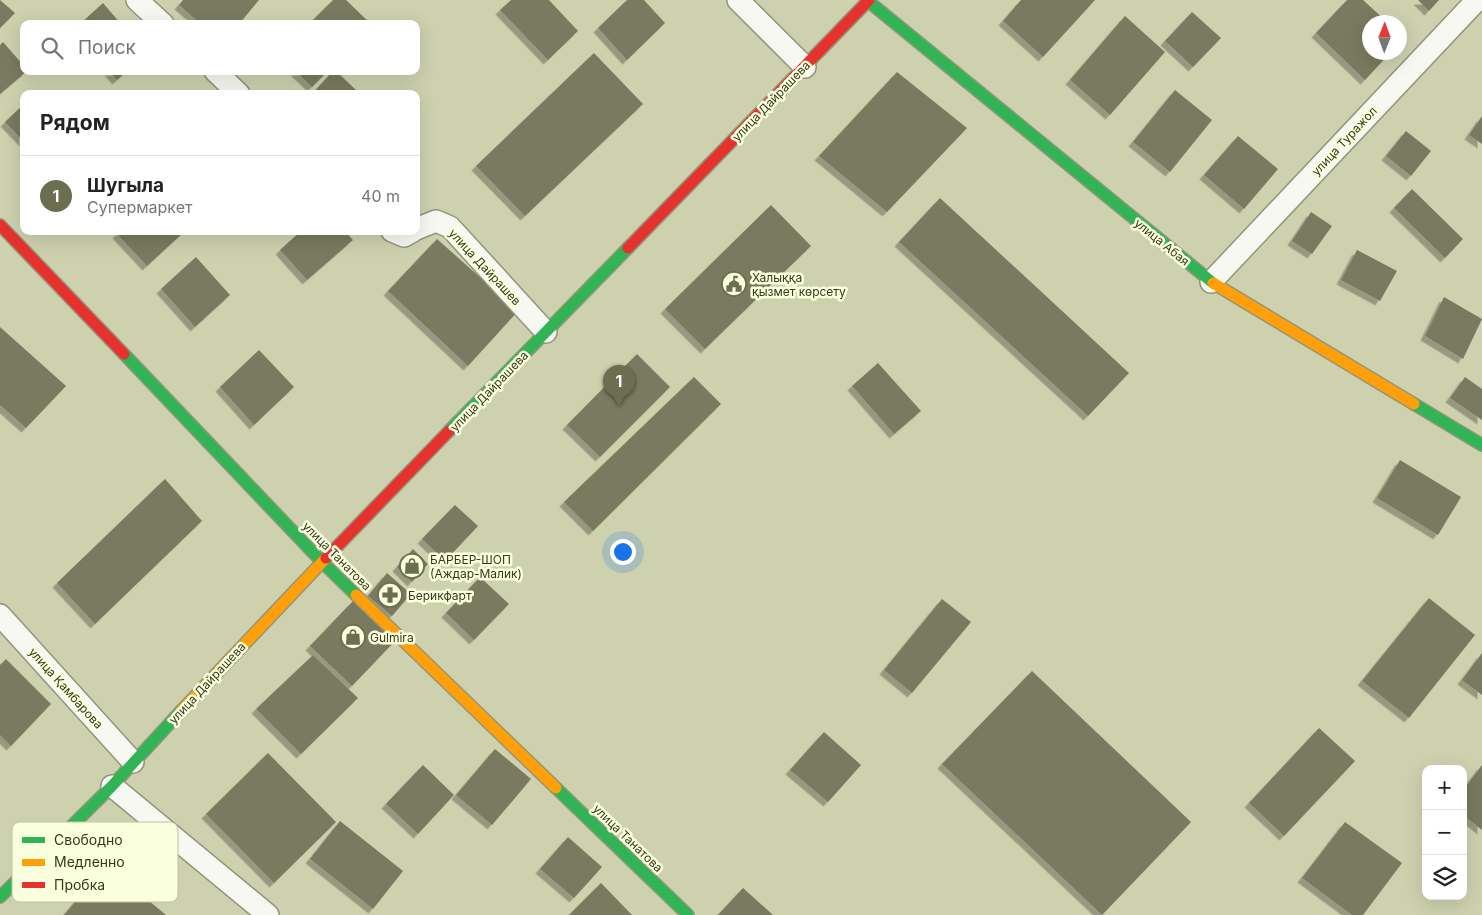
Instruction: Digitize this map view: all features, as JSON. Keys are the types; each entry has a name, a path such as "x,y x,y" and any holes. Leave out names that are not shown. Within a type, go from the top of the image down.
{"street":[{"path":"137,0 159,20"},
{"path":"738,0 805,67"},
{"name":"улица Дайрашева","path":"76,822 112,786 322,562 805,67 868,0"},
{"name":"улица Абая","path":"868,0 1211,282 1482,446"},
{"name":"улица Туражол","path":"1211,282 1478,0"},
{"path":"219,75 235,90"},
{"name":"улица Дайрашев","path":"420,228 436,222 450,227 546,332"},
{"name":"улица Танатова","path":"0,225 322,562 688,915"},
{"name":"улица Қамбарова","path":"0,615 133,762"},
{"path":"112,786 156,822"},
{"path":"178,841 268,915"},
{"name":"улица Дайрашева","path":"0,897 12,885"}],"building":[{"path":"0,0 15,13 0,28"},
{"path":"183,0 259,0 242,20 196,20 179,5"},
{"path":"333,0 346,0 367,20 313,20"},
{"path":"511,0 549,0 578,31 548,60 500,10"},
{"path":"627,0 644,0 665,23 627,60 598,28"},
{"path":"1021,0 1095,0 1043,57 1003,21"},
{"path":"1347,0 1363,0 1379,15 1362,15 1362,60 1384,60 1365,80 1316,33"},
{"path":"1418,0 1439,0 1429,11"},
{"path":"103,3 118,20 84,20"},
{"path":"1192,12 1221,38 1193,67 1165,41"},
{"path":"1125,16 1165,52 1110,115 1070,80"},
{"path":"3,42 20,61 20,75 22,75 0,94 0,45"},
{"path":"594,53 643,104 525,216 476,166"},
{"path":"897,72 967,128 887,212 819,156"},
{"path":"113,75 123,75 117,80"},
{"path":"299,75 324,75 312,87"},
{"path":"329,75 340,75 356,90 316,90"},
{"path":"1175,90 1212,120 1170,172 1133,142"},
{"path":"20,108 20,138 5,122"},
{"path":"1482,116 1482,144 1469,135"},
{"path":"1406,131 1431,151 1411,176 1386,156"},
{"path":"1238,136 1278,169 1244,209 1204,175"},
{"path":"1412,189 1463,239 1445,258 1394,208"},
{"path":"940,198 1129,373 1088,416 899,242"},
{"path":"771,205 811,246 705,349 665,309"},
{"path":"1311,212 1332,226 1312,254 1292,241"},
{"path":"118,235 181,235 147,266"},
{"path":"297,235 349,235 353,240 307,280 280,250"},
{"path":"437,239 518,311 468,366 388,291"},
{"path":"1357,250 1397,271 1380,301 1341,280"},
{"path":"196,257 230,295 195,327 161,289"},
{"path":"1444,297 1482,319 1463,359 1425,336"},
{"path":"0,327 66,386 26,428 0,405"},
{"path":"259,350 294,387 254,425 220,387"},
{"path":"637,354 670,387 600,457 567,425"},
{"path":"878,363 921,411 894,434 852,386"},
{"path":"694,377 721,404 593,531 564,502"},
{"path":"1465,377 1482,389 1482,420 1450,398"},
{"path":"1400,460 1461,497 1438,535 1377,498"},
{"path":"165,479 202,521 95,624 57,583"},
{"path":"455,505 478,526 445,561 422,539"},
{"name":"БАРБЕР-ШОП (Аждар-Малик)","path":"413,549 428,564 412,582 397,567"},
{"name":"Берикфарт","path":"387,573 411,594 392,616 368,596"},
{"path":"480,577 509,604 474,640 446,613"},
{"path":"1429,598 1475,635 1409,718 1362,681"},
{"path":"942,599 971,622 912,693 884,670"},
{"path":"353,601 395,641 352,686 310,646"},
{"path":"1482,653 1482,695 1462,680"},
{"path":"313,655 358,698 301,754 256,709"},
{"path":"6,659 51,704 11,746 0,735 0,665"},
{"path":"1032,671 1191,822 1102,915 942,764"},
{"path":"1319,728 1355,761 1284,836 1249,803"},
{"path":"824,732 861,765 828,802 790,770"},
{"path":"495,749 531,779 492,825 456,795"},
{"path":"268,753 336,822 274,883 206,814"},
{"path":"423,765 454,795 418,834 386,804"},
{"path":"1482,765 1482,830 1467,818 1467,785"},
{"path":"340,821 403,871 373,909 310,859"},
{"path":"1345,822 1402,863 1363,915 1352,915 1302,878"},
{"path":"568,837 602,867 574,898 540,869"},
{"path":"601,883 632,915 569,915"},
{"path":"743,888 773,915 718,915"},
{"path":"75,902 150,902 166,915 64,915"}],"traffic: fast":[{"path":"868,1 1213,283"},
{"path":"449,431 628,248"},
{"path":"124,354 322,562 356,595"},
{"path":"1414,404 1482,445"},
{"path":"76,822 112,786 181,711"},
{"path":"556,788 688,915"},
{"path":"0,897 12,885"}],"traffic: slow":[{"path":"1213,283 1414,404"},
{"path":"181,711 326,558"},
{"path":"356,595 556,788"}],"traffic: jam":[{"path":"628,248 869,0"},
{"path":"0,225 124,354"},
{"path":"326,558 449,431"}],"place":[{"name":"Халыққа қызмет көрсету","path":"734,284"},
{"name":"Шугыла","path":"619,406"},
{"name":"БАРБЕР-ШОП (Аждар-Малик)","path":"412,566"},
{"name":"Берикфарт","path":"390,595"},
{"name":"Gulmira","path":"353,637"}]}
